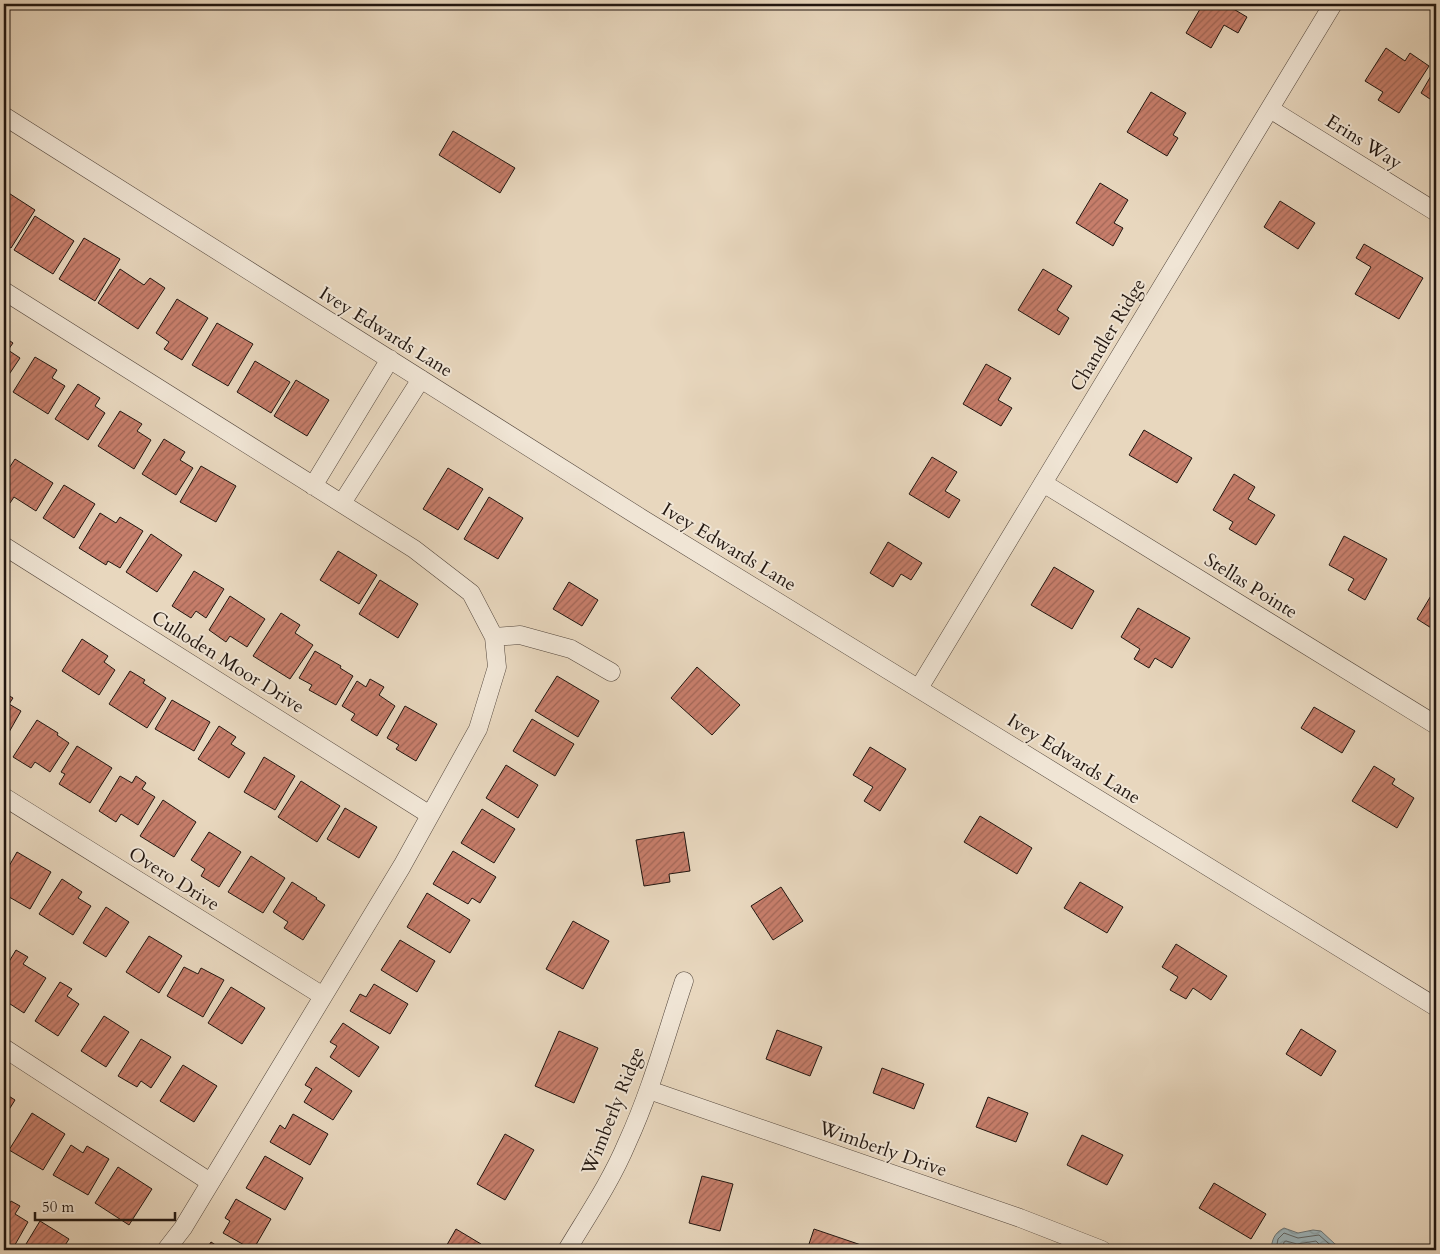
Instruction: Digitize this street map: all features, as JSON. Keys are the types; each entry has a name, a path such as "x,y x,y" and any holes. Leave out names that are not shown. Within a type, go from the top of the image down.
{"street":[{"name":"Chandler Ridge","path":"919,688 1333,4"},
{"name":"Erins Way","path":"1270,109 1436,212"},
{"name":"Ivey Edwards Lane","path":"4,116 641,518 1436,1007"},
{"path":"4,291 414,549 471,594 494,637 497,667 478,729 402,866 183,1228 166,1250"},
{"path":"313,486 390,359"},
{"path":"342,503 421,379"},
{"name":"Stellas Pointe","path":"1044,483 1436,725"},
{"name":"Culloden Moor Drive","path":"4,546 430,815"},
{"path":"494,637 520,635 571,649 611,672"},
{"name":"Overo Drive","path":"4,797 323,996"},
{"name":"Wimberly Ridge","path":"567,1250 607,1184 627,1145 649,1090 684,980"},
{"path":"4,1048 210,1182"},
{"name":"Wimberly Drive","path":"649,1090 1020,1218 1102,1250"}],"water":[{"path":"1284,1228 1298,1233 1313,1230 1321,1231 1335,1244 1345,1250 1271,1250 1274,1237"}],"building":[{"path":"1203,4 1225,4 1247,17 1238,33 1224,25 1211,48 1186,33"},
{"path":"1386,48 1405,61 1410,53 1429,66 1399,113 1378,100 1383,92 1365,81"},
{"path":"1436,70 1436,103 1421,93"},
{"path":"1151,92 1186,113 1173,135 1178,138 1167,156 1127,132"},
{"path":"453,131 515,168 500,193 439,155"},
{"path":"1100,183 1128,200 1114,223 1123,228 1113,246 1076,223"},
{"path":"4,190 35,210 11,248 4,244"},
{"path":"1280,201 1315,223 1298,249 1264,227"},
{"path":"35,216 74,241 53,274 14,250"},
{"path":"84,238 120,259 95,301 59,279"},
{"path":"1364,244 1423,278 1399,319 1355,294 1371,267 1356,258"},
{"path":"120,269 144,285 150,278 165,288 138,329 98,303"},
{"path":"1043,269 1072,286 1057,310 1069,318 1059,335 1018,310"},
{"path":"177,299 208,318 182,360 164,349 169,342 156,333"},
{"path":"217,323 253,344 228,386 192,365"},
{"path":"4,337 13,343 8,350 20,358 4,382"},
{"path":"35,357 57,370 52,378 65,386 48,414 13,392"},
{"path":"255,361 290,382 271,413 237,392"},
{"path":"986,364 1011,378 998,400 1012,408 1001,426 963,404"},
{"path":"296,380 329,400 307,436 274,416"},
{"path":"78,384 100,398 95,406 105,413 88,440 55,419"},
{"path":"120,411 142,424 137,431 151,440 134,469 98,446"},
{"path":"1144,430 1192,458 1177,483 1129,455"},
{"path":"164,439 185,452 180,460 193,468 176,495 142,474"},
{"path":"932,457 957,472 945,491 960,500 949,518 909,494"},
{"path":"15,459 53,483 36,511 14,497 10,503 4,499 4,476"},
{"path":"201,466 236,486 216,522 180,502"},
{"path":"448,468 483,489 458,530 423,509"},
{"path":"1234,474 1255,487 1248,499 1275,515 1256,545 1229,529 1233,522 1213,510"},
{"path":"64,485 95,504 74,538 43,518"},
{"path":"489,497 523,518 498,559 464,539"},
{"path":"100,513 116,523 120,517 143,531 120,568 108,561 106,565 79,548"},
{"path":"151,534 182,555 157,592 126,572"},
{"path":"1344,536 1387,559 1365,600 1348,590 1354,579 1329,565"},
{"path":"888,542 922,563 911,580 901,574 893,587 870,573"},
{"path":"338,551 377,575 359,604 320,580"},
{"path":"1054,567 1094,591 1072,629 1031,605"},
{"path":"194,571 224,589 206,618 196,611 191,618 172,606"},
{"path":"380,580 418,604 398,638 359,614"},
{"path":"569,582 598,600 582,626 553,609"},
{"path":"1432,594 1436,596 1436,631 1417,619"},
{"path":"230,596 265,619 247,647 230,636 226,642 209,630"},
{"path":"1138,608 1190,638 1172,668 1155,658 1149,668 1134,659 1140,649 1121,637"},
{"path":"281,613 300,625 295,633 313,645 290,679 253,656"},
{"path":"82,639 108,656 104,662 115,670 99,695 62,671"},
{"path":"315,651 341,666 340,668 353,676 336,705 309,690 312,685 299,678"},
{"path":"697,667 740,705 712,735 671,698"},
{"path":"130,671 145,680 143,683 166,698 147,728 109,704"},
{"path":"557,676 599,701 578,737 535,711"},
{"path":"370,679 384,687 379,695 395,706 377,736 351,720 355,714 342,706 357,681 366,687"},
{"path":"4,693 13,698 9,704 21,711 4,741"},
{"path":"172,700 210,722 194,751 155,729"},
{"path":"405,706 437,724 416,761 396,749 399,745 387,738"},
{"path":"1314,707 1355,731 1342,753 1301,728"},
{"path":"532,719 574,744 555,776 513,751"},
{"path":"37,720 58,733 57,735 69,743 50,772 35,762 31,768 13,757"},
{"path":"219,726 236,737 231,744 245,753 229,778 198,759"},
{"path":"77,746 112,768 90,803 59,784 65,774 61,772"},
{"path":"870,747 906,769 880,811 864,801 873,787 853,775"},
{"path":"264,757 295,776 275,810 244,792"},
{"path":"506,765 538,785 518,818 486,798"},
{"path":"1374,766 1395,779 1392,784 1414,798 1397,828 1352,801"},
{"path":"120,776 132,783 136,776 146,783 142,789 155,797 138,825 121,814 116,822 99,811"},
{"path":"301,781 340,806 317,842 278,817"},
{"path":"163,800 196,822 174,857 140,836"},
{"path":"345,808 377,827 359,858 327,839"},
{"path":"482,809 515,829 494,863 461,843"},
{"path":"980,816 1032,848 1017,874 964,842"},
{"path":"209,832 241,852 219,887 201,876 205,869 191,860"},
{"path":"684,832 690,871 669,874 670,882 644,886 636,840"},
{"path":"453,851 496,877 480,903 472,898 468,904 433,884"},
{"path":"17,852 51,872 30,909 4,894 4,875"},
{"path":"251,856 285,878 263,913 228,892"},
{"path":"62,879 82,892 78,898 91,906 73,935 39,914"},
{"path":"292,882 325,905 303,940 284,928 288,922 273,912"},
{"path":"1080,882 1123,907 1107,933 1064,908"},
{"path":"781,887 803,921 773,940 751,906"},
{"path":"427,893 470,920 450,953 407,927"},
{"path":"106,907 129,922 106,957 83,943"},
{"path":"573,921 609,941 583,989 546,969"},
{"path":"149,936 182,956 159,993 126,972"},
{"path":"400,940 435,961 417,992 381,970"},
{"path":"1176,944 1227,976 1211,1000 1193,988 1186,999 1170,990 1178,977 1162,967"},
{"path":"16,950 28,957 23,964 46,978 24,1013 4,1000 4,970"},
{"path":"184,967 198,974 201,968 224,980 203,1017 167,996"},
{"path":"60,982 72,989 67,996 79,1004 58,1036 35,1021"},
{"path":"374,984 408,1004 390,1034 350,1011 360,994 366,997"},
{"path":"231,987 265,1008 242,1044 208,1023"},
{"path":"104,1016 129,1032 106,1067 81,1051"},
{"path":"343,1023 379,1047 359,1077 330,1057 337,1046 330,1042"},
{"path":"1301,1029 1336,1051 1321,1076 1286,1054"},
{"path":"777,1030 822,1047 810,1076 766,1059"},
{"path":"559,1031 598,1048 574,1103 535,1086"},
{"path":"141,1039 171,1057 151,1088 141,1081 137,1087 118,1076"},
{"path":"183,1065 217,1086 194,1122 160,1101"},
{"path":"316,1067 352,1091 333,1120 304,1102 312,1089 305,1085"},
{"path":"882,1068 924,1084 914,1109 873,1093"},
{"path":"4,1093 15,1100 5,1116 9,1119 4,1128"},
{"path":"988,1097 1028,1113 1016,1142 976,1127"},
{"path":"32,1113 65,1134 43,1170 9,1150"},
{"path":"293,1114 328,1134 310,1165 270,1142 280,1125 285,1129"},
{"path":"505,1134 534,1150 505,1200 477,1184"},
{"path":"1082,1135 1123,1155 1107,1185 1067,1165"},
{"path":"71,1145 83,1153 87,1146 109,1159 88,1195 53,1175"},
{"path":"265,1156 303,1178 285,1210 246,1188"},
{"path":"118,1167 152,1189 129,1225 95,1203"},
{"path":"702,1176 733,1184 720,1231 689,1223"},
{"path":"1214,1183 1266,1214 1251,1239 1199,1208"},
{"path":"236,1199 271,1219 253,1250 223,1233 230,1221 225,1218"},
{"path":"11,1201 20,1206 15,1214 28,1222 12,1250 4,1245 4,1206 7,1208"},
{"path":"40,1221 69,1239 62,1250 23,1249"},
{"path":"456,1229 481,1244 477,1250 444,1250"},
{"path":"814,1229 867,1247 866,1250 807,1250"},
{"path":"211,1242 223,1250 206,1250"}]}
